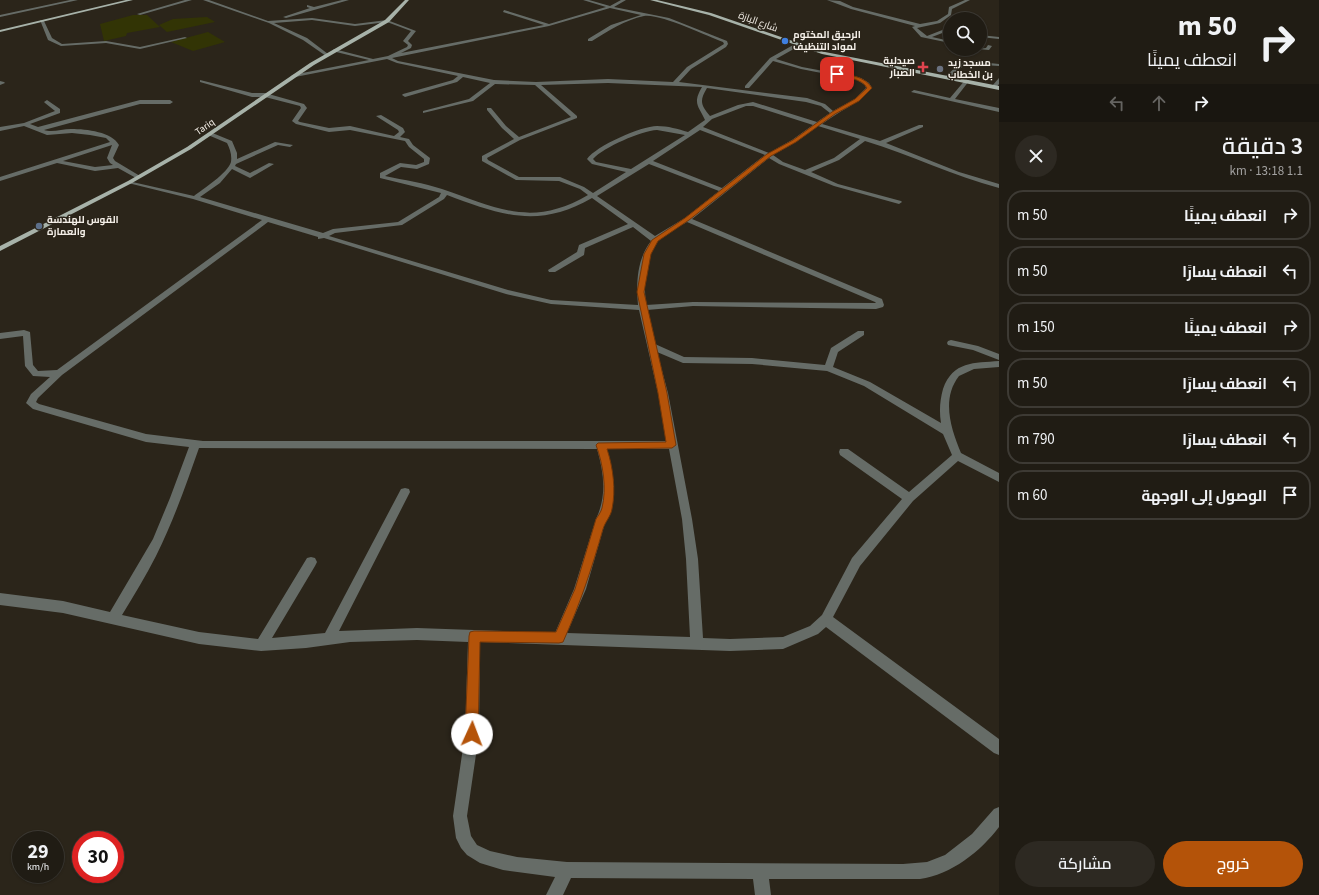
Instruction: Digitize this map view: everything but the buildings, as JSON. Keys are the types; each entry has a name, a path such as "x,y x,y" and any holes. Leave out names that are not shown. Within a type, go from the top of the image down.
{"main road":[{"path":"0,31 131,0"},
{"name":"Tariq","path":"0,249 130,182 210,134 265,95 326,55 386,21 407,0"},
{"name":"شارع البازة","path":"652,0 710,14 797,45 842,57 997,87"}],"street":[{"path":"0,16 76,0"},
{"path":"139,14 190,0"},
{"path":"205,0 268,22 306,39 326,55"},
{"path":"268,22 347,0"},
{"path":"585,0 679,23 725,41 726,44 724,46 689,68 673,85"},
{"path":"292,77 549,25 587,15 610,7 624,0"},
{"path":"829,0 839,2 852,8 918,25 942,21 950,14 950,8 968,0"},
{"path":"839,2 846,0"},
{"path":"306,4 314,8"},
{"path":"504,11 549,25"},
{"path":"590,40 613,26 645,14"},
{"path":"268,22 312,19 355,25 386,21 404,26 414,32 405,41 410,45 409,48 388,58"},
{"path":"42,22 52,40 58,44 66,45 106,42 140,48 185,38"},
{"path":"918,25 914,28 921,35 943,40"},
{"path":"927,37 943,31"},
{"path":"987,37 999,38"},
{"path":"747,86 772,59 797,45"},
{"path":"987,49 990,46"},
{"path":"334,50 375,60"},
{"path":"388,58 397,62 494,82 536,84 608,81 705,86 807,100 823,105 833,113"},
{"path":"697,643 692,560 687,518 640,292 647,254 655,240 687,219 769,155 794,141 833,113 857,100 869,88 867,84 859,79 801,68 772,59"},
{"path":"947,78 957,66 963,62 999,65"},
{"path":"974,63 991,71"},
{"path":"405,94 455,81 463,75"},
{"path":"997,87 999,80"},
{"path":"202,81 240,92 265,95 303,106 304,108 295,120 298,123 329,130 350,128 409,142 411,146 425,156 428,161 420,166 398,166 381,176 438,190 444,194 455,195 483,207 538,214 556,211 592,196 632,171 650,162 689,134 700,128 709,119 706,119 708,116 700,110 698,100 705,86"},
{"path":"952,100 966,81"},
{"path":"424,112 471,100 494,82"},
{"path":"536,84 575,117 518,139 486,156 484,159 513,178 523,180 565,180 582,188 655,240"},
{"path":"914,92 999,110"},
{"path":"0,129 25,124 58,112 58,110 47,102"},
{"path":"38,130 140,102 170,102"},
{"path":"706,119 718,116 737,105 753,104 881,143 957,173 999,186"},
{"path":"489,109 504,127 518,139"},
{"path":"378,116 402,129 402,132 395,138"},
{"path":"25,124 38,130 50,133 72,131 108,137 114,142 116,149 110,158 118,166 138,177"},
{"path":"881,143 921,126"},
{"path":"632,171 598,164 590,159 601,150 647,128 663,127 689,134"},
{"path":"700,128 769,155 781,163 836,185 899,202"},
{"path":"210,134 230,142 234,153 233,165"},
{"path":"805,172 849,152 856,143 864,139 860,137"},
{"path":"0,179 114,142"},
{"path":"195,198 218,182 233,165 277,143 290,145"},
{"path":"57,161 87,168 109,168 118,166"},
{"path":"650,162 724,191"},
{"path":"233,165 250,176 271,164"},
{"path":"130,182 195,198 506,292 551,302 643,308 699,304 880,305 874,298 687,219"},
{"path":"321,237 333,231 400,224 442,198 444,194"},
{"path":"267,220 104,342 59,373 34,396 31,403 36,407 146,438 195,444 533,447 672,445"},
{"path":"552,270 582,252 582,247 632,225"},
{"path":"0,336 24,333 27,334 29,366 32,370 36,374 59,373"},
{"path":"828,368 834,350 861,333"},
{"path":"951,343 975,348 999,357"},
{"path":"652,346 684,360 752,361 828,368 867,384 947,431"},
{"path":"999,364 969,367 960,370 954,376 944,397 943,415 947,431 957,456 999,478"},
{"path":"113,619 154,547 185,475 195,444"},
{"path":"559,638 580,589 601,519 607,511 609,488 606,459 601,445"},
{"path":"844,452 909,498"},
{"path":"0,598 63,607 198,638 261,645 384,634 760,645 783,643 814,630 826,619 856,562 909,498 957,456"},
{"path":"329,639 405,492"},
{"path":"261,645 311,562"},
{"path":"826,619 999,748"},
{"path":"474,636 472,734 460,816 461,829 466,842 472,850 488,858 527,866 567,870 903,872 930,869 951,859 972,844 990,828 999,814"},
{"path":"554,895 567,870"},
{"path":"760,870 763,895"}],"shaded area":[{"path":"133,15 147,15 160,27 127,33 126,36 104,41 100,24"},
{"path":"207,17 215,22 167,32 159,25 173,19"},
{"path":"208,32 225,42 193,51 171,42"}],"place":[{"name":"الرحيق المختوم لمواد التنظيف","path":"785,41"},
{"name":"صيدلية الصبار","path":"923,67"},
{"name":"مسجد زيد بن الخطاب","path":"940,69"},
{"name":"القوس للهندسة والعمارة","path":"39,226"}],"route":[{"path":"472,734 474,636 559,638 569,617 580,589 588,559 599,530 601,519 607,511 609,488 606,459 601,445 672,445 640,292 647,254 655,240 664,233 687,219 769,155 794,141 833,113 857,100 869,88 867,84 859,79 837,74"}]}
